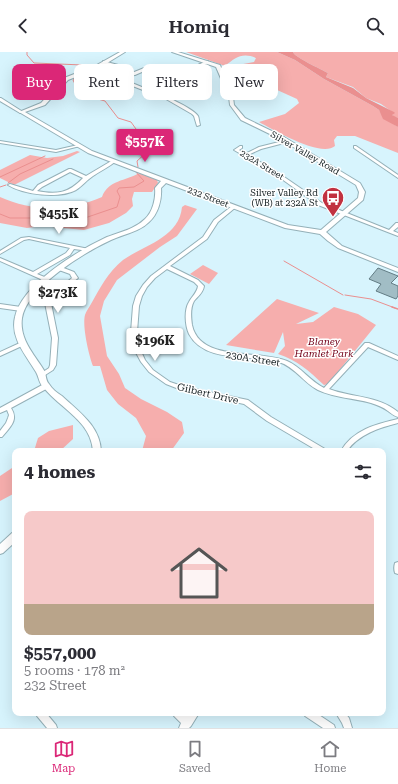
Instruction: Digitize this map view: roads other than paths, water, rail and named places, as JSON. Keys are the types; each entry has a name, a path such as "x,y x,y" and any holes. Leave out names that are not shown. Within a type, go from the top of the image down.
{"street":[{"path":"0,99 21,112 43,104 66,79 123,52"},
{"name":"Silver Valley Road","path":"174,52 207,62 219,68 231,97 232,105 243,119 287,141 358,184 362,192 361,199 322,232"},
{"path":"104,62 112,64"},
{"path":"203,64 207,62"},
{"path":"172,100 196,116 198,124"},
{"name":"232 Street","path":"21,112 78,146 114,161 287,226 322,232"},
{"path":"246,155 260,148 287,141"},
{"path":"0,147 2,142 56,151 78,146"},
{"name":"232A Street","path":"241,147 236,150 274,171 320,204 398,235"},
{"path":"355,147 398,177"},
{"path":"10,185 34,192 60,193 69,191 77,187 86,178 114,161"},
{"path":"34,192 40,186 70,170 86,178"},
{"path":"96,448 94,436 89,427 46,386 42,375 22,344 17,325 21,309 29,295 46,279 89,250 139,227 148,220 154,211 159,190 168,181"},
{"name":"Gilbert Drive","path":"234,207 216,221 206,238 145,286 138,296 134,332 137,349 143,361 151,371 168,383 184,389 246,402 268,419 318,448"},
{"path":"390,232 398,224"},
{"path":"322,232 340,247 398,270"},
{"path":"0,252 28,238 89,250"},
{"path":"33,274 68,254 73,247"},
{"path":"0,258 46,279"},
{"name":"230A Street","path":"168,267 196,281 201,286 201,290 192,302 189,310 189,322 192,334 197,342 220,353 280,360 298,371 310,382 325,390 379,403 398,415"},
{"path":"42,375 51,369 53,365 55,338 48,303 52,297 75,278 72,273 61,269"},
{"path":"0,306 21,309"},
{"path":"0,354 22,344"},
{"path":"325,390 367,344 398,358"},
{"path":"0,411 46,386"},
{"path":"0,436 12,417 12,413 8,407"},
{"path":"347,448 355,438 364,432 378,426 398,421"},
{"path":"0,550 12,539"},
{"path":"398,566 398,571"},
{"path":"43,716 53,728"},
{"path":"179,716 185,725 192,716"},
{"path":"313,716 331,728"},
{"path":"342,716 346,721 348,728"}],"waterway":[{"path":"27,52 27,55 34,63 74,65"},
{"path":"101,100 105,101 118,118 131,122 141,136 138,140 144,147 146,153 137,161 138,167"},
{"path":"0,177 45,156"},
{"path":"8,183 20,174 53,159"},
{"path":"0,214 10,218 31,218 48,214 79,220 117,207 120,197 117,191 119,188 134,187 144,181 135,171"},
{"path":"0,187 6,185"},
{"path":"284,261 343,295"},
{"path":"345,295 371,299 395,308"}],"place":[{"name":"Silver Valley Rd (WB) at 232A St","path":"333,218"}],"park label":[{"name":"Blaney Hamlet Park","path":"324,346"}]}
